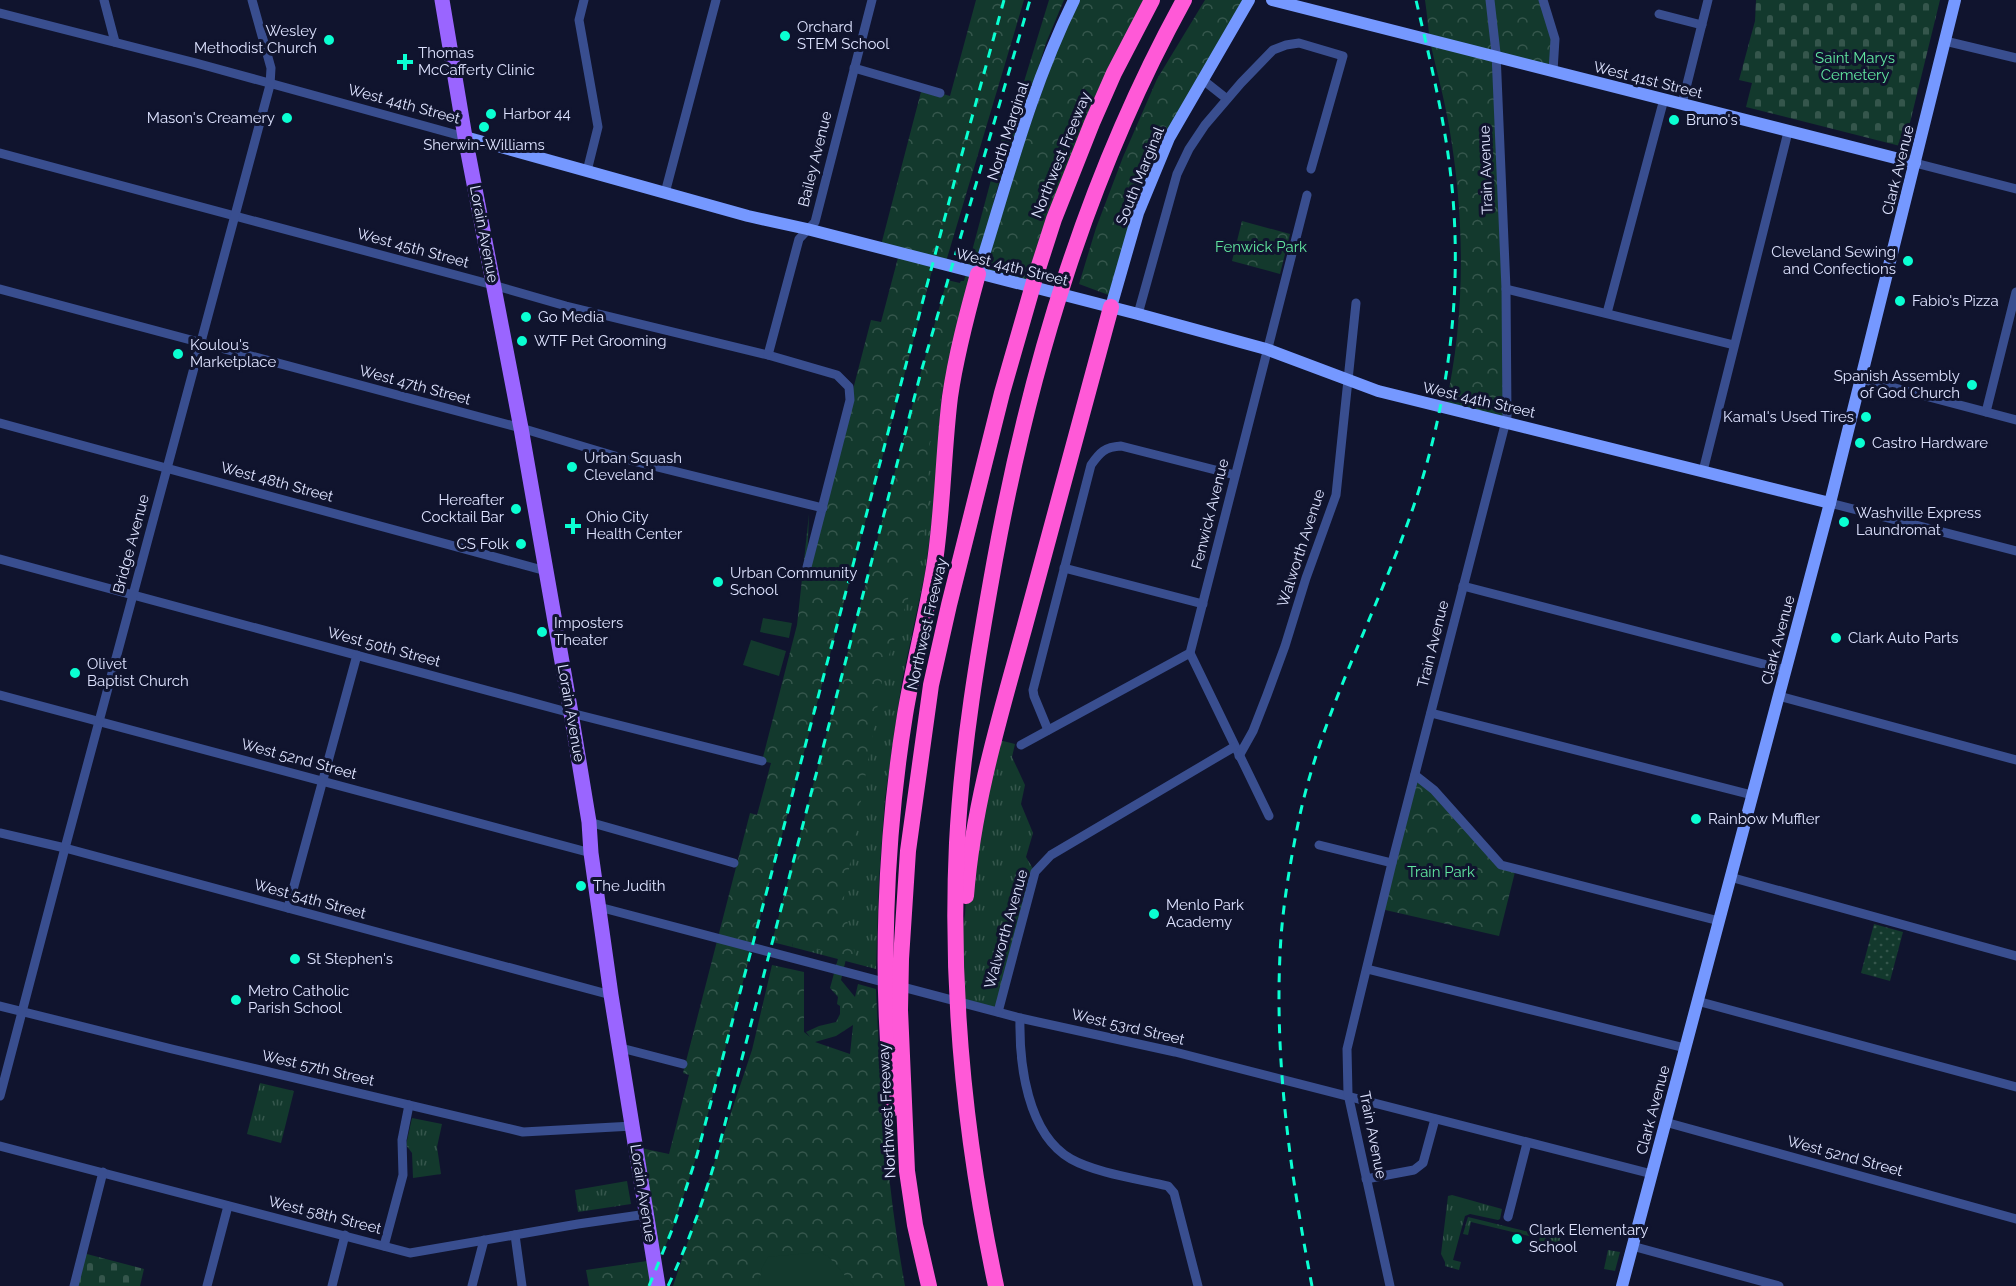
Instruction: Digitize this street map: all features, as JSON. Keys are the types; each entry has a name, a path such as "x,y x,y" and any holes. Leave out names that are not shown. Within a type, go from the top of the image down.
{"highway":[{"name":"Northwest Freeway","path":"929,1286 915,1225 907,1171 893,1008 894,957 930,685 1002,393 1035,278 1070,176 1114,73 1152,0"},
{"path":"996,1286 981,1218 968,1128 957,963 957,844 967,739 984,621 1021,433 1047,336 1082,225 1134,97 1184,0"},
{"path":"894,957 893,823 905,717 934,570 951,396 963,332 970,271"},
{"path":"957,963 977,811 1010,678 1111,307"}],"main road":[{"name":"Lorain Avenue","path":"442,0 571,713 589,822 591,853 611,994 658,1286"}],"street":[{"path":"104,0 115,42"},
{"name":"Bridge Avenue","path":"0,1096 64,848 270,85 271,68 252,0"},
{"path":"585,0 579,20 598,127 587,171"},
{"path":"665,193 716,0"},
{"name":"Bailey Avenue","path":"768,355 799,239 815,222 872,0"},
{"name":"North Marginal","path":"970,271 1059,30 1074,0"},
{"name":"South Marginal","path":"1111,307 1138,213 1169,138 1249,0"},
{"name":"West 41st Street","path":"1272,0 2016,189"},
{"name":"Train Avenue","path":"1390,1286 1348,1094 1347,1049 1392,863 1507,417 1506,289 1496,53 1490,0"},
{"path":"1544,0 1555,39 1553,71"},
{"path":"1682,104 1708,0"},
{"name":"Clark Avenue","path":"1622,1286 1830,503 1955,0"},
{"name":"West 44th Street","path":"0,13 115,42 748,216 1111,307 1266,349 1388,394 1532,428 2016,551"},
{"path":"1659,14 1702,25"},
{"path":"1945,41 2016,58"},
{"path":"1138,314 1177,174 1190,149 1205,125 1273,50 1299,43 1343,56 1311,169"},
{"path":"854,68 940,93"},
{"path":"1203,80 1227,99"},
{"path":"1607,313 1664,99"},
{"path":"1703,471 1788,132"},
{"name":"West 45th Street","path":"0,153 566,306 768,355 837,375 849,387 850,400 822,508"},
{"name":"Fenwick Avenue","path":"1190,653 1307,195"},
{"name":"West 47th Street","path":"0,289 521,428 625,459 822,508"},
{"path":"1506,289 1734,345"},
{"path":"1986,412 2016,292"},
{"name":"Walworth Avenue","path":"998,1012 1035,872 1043,863 1051,855 1237,751 1253,731 1285,646 1306,578 1336,495 1356,303"},
{"path":"1861,379 2016,420"},
{"name":"West 48th Street","path":"0,423 546,571"},
{"path":"1048,730 1034,696 1034,690 1091,465 1097,456 1107,448 1121,446 1235,475"},
{"path":"806,571 822,508"},
{"name":"West 50th Street","path":"0,559 571,713 762,760"},
{"path":"1064,568 1203,604"},
{"path":"1463,586 1786,670"},
{"path":"1021,745 1190,653 1269,816"},
{"path":"288,908 357,655"},
{"name":"West 52nd Street","path":"0,695 591,853"},
{"path":"1779,696 2016,760"},
{"path":"1431,713 1752,795"},
{"path":"1415,775 1434,790 1501,865 1719,921"},
{"path":"589,822 734,863"},
{"name":"West 54th Street","path":"0,833 64,848 611,994"},
{"path":"1319,845 1392,863"},
{"path":"1730,878 2016,956"},
{"name":"West 53rd Street","path":"599,907 1020,1018 1175,1052 1652,1174"},
{"path":"1367,969 1685,1048"},
{"path":"1697,1000 2016,1087"},
{"name":"West 57th Street","path":"0,1006 182,1052 523,1132 633,1126"},
{"path":"1020,1018 1019,1045 1028,1089 1040,1128 1050,1141 1072,1160 1168,1186 1174,1193 1198,1286"},
{"path":"621,1048 682,1064"},
{"path":"384,1246 402,1175 402,1140 409,1105"},
{"path":"1366,1179 1414,1170 1423,1163 1435,1119"},
{"name":"West 52nd Street","path":"1665,1122 2016,1219"},
{"path":"1508,1217 1527,1143"},
{"name":"West 58th Street","path":"0,1146 410,1253 647,1214"},
{"path":"74,1286 103,1172"},
{"path":"207,1286 228,1206"},
{"path":"332,1286 345,1235"},
{"path":"515,1235 522,1286"},
{"path":"472,1286 484,1240"},
{"path":"1632,1246 1779,1286"}],"green space":[{"path":"976,0 1024,0 945,265 934,263 697,1155 674,1225 649,1286 589,1286 586,1270 654,1260 636,1147 669,1154 689,1075 683,1073 750,813 757,815 771,763 762,761 797,625 809,514 807,567 871,320 881,322 899,254 880,249 922,88 950,96"},
{"path":"1049,0 1064,0 1046,43 1008,152 929,445 928,515 908,599 882,681 843,903 856,959 846,959 841,980 855,997 858,984 876,989 885,1138 893,1212 905,1286 673,1286 752,1050 772,965 804,972 804,1032 810,1037 806,1032 836,1022 840,1014 840,1006 837,1004 838,997 830,988 839,955 793,943 792,947 772,942 947,280 960,283 964,281 1003,135 1019,98","holes":["853,1025 850,1054 815,1042 836,1036"]},
{"path":"1074,0 1152,0 1032,287 978,274"},
{"path":"1205,0 1249,0 1169,138 1114,297 1079,284 1096,228 1123,157 1157,79"},
{"path":"1425,0 1543,0 1553,29 1553,71 1495,57 1507,417 1445,408 1452,374 1460,303 1460,232 1449,126 1430,41"},
{"name":"Saint Marys Cemetery","path":"1756,0 1940,0 1904,147 1746,107 1752,83 1739,80 1755,21"},
{"name":"Fenwick Park","path":"1242,221 1290,234 1280,274 1232,261"},
{"path":"961,281 972,283 942,391 934,506 925,573 902,681 885,799 876,969 792,947"},
{"path":"763,618 792,623 789,638 760,632"},
{"path":"751,640 786,651 779,676 743,665"},
{"path":"995,739 1015,744 1012,757 1025,785 1021,804 1033,833 1026,857 1035,872 998,1012 959,1001 957,959 965,914 968,868"},
{"name":"Train Park","path":"1415,775 1501,864 1516,868 1499,936 1381,909"},
{"path":"1874,924 1903,932 1890,981 1861,973"},
{"path":"260,1083 294,1091 281,1143 247,1134"},
{"path":"412,1118 442,1124 437,1147 441,1174 413,1178 412,1153 406,1145"},
{"path":"627,1181 631,1204 578,1212 575,1190"},
{"path":"1452,1195 1502,1209 1498,1220 1470,1214 1465,1216 1453,1260 1461,1262 1459,1270 1445,1266 1441,1254 1448,1196"},
{"path":"1468,1217 1533,1233 1537,1238 1471,1222 1468,1235 1463,1234"},
{"path":"1542,1229 1561,1235 1558,1249 1548,1246 1546,1251 1539,1248"},
{"path":"1608,1250 1620,1252 1615,1271 1604,1269"},
{"path":"819,1252 828,1256 854,1286 758,1286 762,1268 768,1257"},
{"path":"83,1253 144,1269 140,1286 74,1286"}],"railway":[{"path":"649,1286 674,1225 697,1155 1004,0"},
{"path":"668,1286 695,1223 716,1158 921,372 1030,0"},
{"path":"1312,1286 1290,1156 1281,1069 1279,981 1286,893 1299,819 1321,740 1399,547 1426,467 1445,383 1451,341 1455,255 1450,169 1440,105 1416,0"}],"place":[{"name":"Orchard STEM School","path":"785,36"},
{"name":"Wesley Methodist Church","path":"329,40"},
{"name":"Thomas McCafferty Clinic","path":"405,62"},
{"name":"Harbor 44","path":"491,114"},
{"name":"Mason's Creamery","path":"287,118"},
{"name":"Bruno's","path":"1674,120"},
{"name":"Sherwin-Williams","path":"484,127"},
{"name":"Cleveland Sewing and Confections","path":"1908,261"},
{"name":"Fabio's Pizza","path":"1900,301"},
{"name":"Go Media","path":"526,317"},
{"name":"WTF Pet Grooming","path":"522,341"},
{"name":"Koulou's Marketplace","path":"178,354"},
{"name":"Spanish Assembly of God Church","path":"1972,385"},
{"name":"Kamal's Used Tires","path":"1866,417"},
{"name":"Castro Hardware","path":"1860,443"},
{"name":"Urban Squash Cleveland","path":"572,467"},
{"name":"Hereafter Cocktail Bar","path":"516,509"},
{"name":"Washville Express Laundromat","path":"1844,522"},
{"name":"Ohio City Health Center","path":"573,526"},
{"name":"CS Folk","path":"521,544"},
{"name":"Urban Community School","path":"718,582"},
{"name":"Imposters Theater","path":"542,632"},
{"name":"Clark Auto Parts","path":"1836,638"},
{"name":"Olivet Baptist Church","path":"75,673"},
{"name":"Rainbow Muffler","path":"1696,819"},
{"name":"The Judith","path":"581,886"},
{"name":"Menlo Park Academy","path":"1154,914"},
{"name":"St Stephen's","path":"295,959"},
{"name":"Metro Catholic Parish School","path":"236,1000"},
{"name":"Clark Elementary School","path":"1517,1239"}]}
